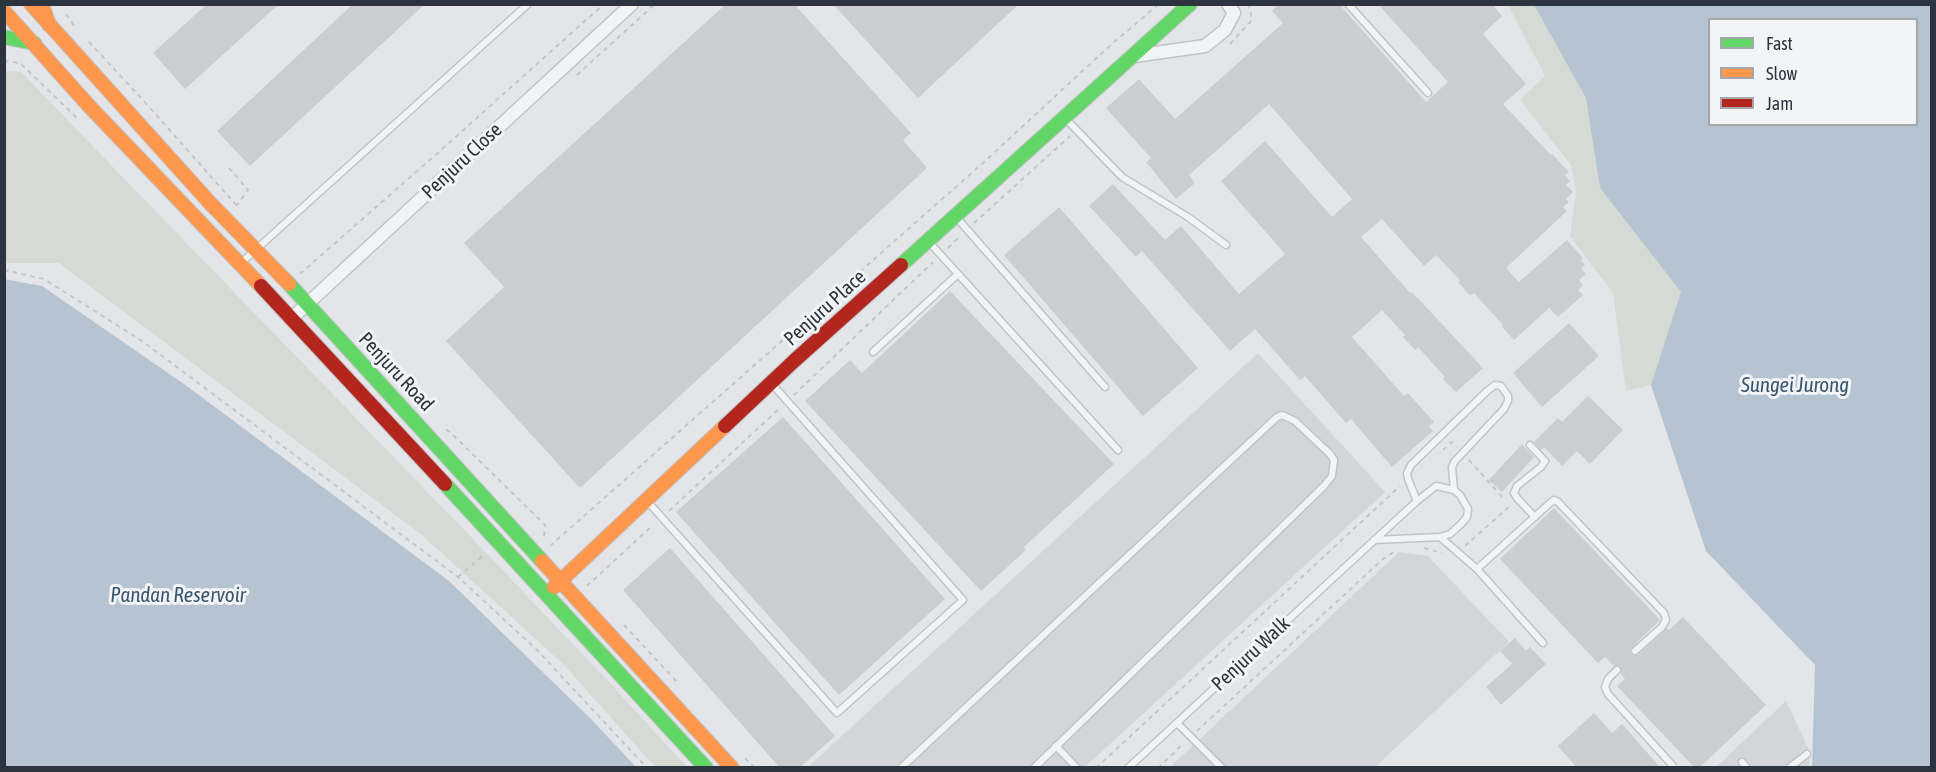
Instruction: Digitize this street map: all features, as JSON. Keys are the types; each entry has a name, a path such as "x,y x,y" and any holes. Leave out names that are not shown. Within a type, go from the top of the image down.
{"main road":[{"name":"Penjuru Road","path":"31,4 210,203 307,304 732,768"},
{"path":"42,4 49,25"},
{"name":"Penjuru Place","path":"547,593 771,383 1190,4"},
{"name":"Penjuru Road","path":"4,11 90,107 292,318 706,768"},
{"path":"4,37 34,43"}],"street":[{"name":"Penjuru Close","path":"292,318 632,4"},
{"path":"1133,56 1205,46 1225,30 1234,13 1232,6"}],"lane":[{"path":"241,264 528,4"},
{"path":"1348,4 1428,93"},
{"path":"1065,117 1122,177 1188,217 1226,245"},
{"path":"955,216 1105,387"},
{"path":"928,241 1118,450"},
{"path":"873,352 958,274"},
{"path":"647,501 837,713 963,600 771,383"},
{"path":"1374,540 1440,537 1450,534 1467,517 1468,509 1460,495 1454,490 1452,467 1504,409 1508,396 1501,386 1495,385 1419,457 1407,472 1417,501"},
{"path":"901,768 1277,417 1282,415 1295,421 1330,454 1334,460 1332,476 1034,768"},
{"path":"1530,445 1545,461 1541,467 1517,486 1514,492 1516,498 1535,517"},
{"name":"Penjuru Walk","path":"1128,768 1417,501 1436,486 1445,486 1454,490"},
{"path":"1477,569 1554,500 1558,502 1664,613 1666,620 1662,627 1635,651"},
{"path":"1440,537 1477,569 1543,643"},
{"path":"1617,670 1608,679 1605,687 1608,694 1674,766"},
{"path":"1177,723 1222,768"},
{"path":"1056,746 1077,768"},
{"path":"1789,768 1807,754"}],"path":[{"path":"292,265 301,273 604,4"},
{"path":"539,556 1159,4"},
{"path":"1222,47 1233,43 1252,20 1249,4"},
{"path":"65,12 75,28"},
{"path":"83,36 245,214"},
{"path":"576,596 1077,130"},
{"path":"229,168 248,190 237,205"},
{"path":"4,270 45,279 142,340 458,577 537,651 647,768"},
{"path":"1424,548 1452,556 1510,506 1452,442 1443,449"},
{"path":"1096,768 1408,479"},
{"path":"1158,768 1383,559 1399,549"},
{"path":"458,577 475,562"}],"shaded area":[{"path":"1508,5 1534,5 1587,98 1600,188 1682,292 1651,385 1626,391 1613,293 1570,236 1576,192 1571,165 1520,100 1545,76"},
{"path":"5,71 21,72 471,537 687,767 655,767 564,665 422,535 59,263 5,263"},
{"path":"1258,353 1385,492 1085,767 807,768"},
{"path":"1399,552 1428,556 1509,642 1375,767 1169,768"},
{"path":"1786,701 1810,752 1809,767 1715,768"}],"water":[{"name":"Sungei Jurong","path":"1534,5 1931,5 1931,767 1812,767 1815,665 1706,551 1651,385 1681,292 1600,188 1586,98"},
{"name":"Pandan Reservoir","path":"4,279 42,286 184,384 449,581 590,718 636,767 5,767"}],"building":[{"path":"207,4 279,4 185,89 153,53"},
{"path":"353,4 425,4 250,166 217,131"},
{"path":"726,4 794,4 911,133 903,140 927,168 580,488 446,341 504,287 464,243"},
{"path":"833,4 1019,4 918,98"},
{"path":"1279,4 1339,4 1426,102 1448,82 1378,4 1492,4 1502,16 1483,34 1526,84 1503,104 1569,172 1565,175 1570,181 1566,185 1573,192 1566,199 1569,202 1563,207 1567,211 1506,268 1519,282 1567,240 1583,258 1581,260 1585,265 1581,268 1586,274 1579,280 1583,285 1578,290 1583,295 1558,317 1549,308 1514,340 1474,293 1470,296 1458,282 1460,280 1436,255 1424,266 1382,219 1361,237 1410,293 1412,292 1483,368 1456,392 1418,347 1415,350 1403,337 1405,335 1382,310 1352,337 1404,396 1408,393 1434,422 1429,426 1433,431 1392,467 1351,419 1346,423 1305,376 1300,380 1255,329 1230,351 1142,251 1136,257 1089,206 1113,184 1165,240 1181,226 1239,294 1285,254 1221,181 1265,141 1332,217 1352,199 1269,104 1189,175 1195,183 1176,199 1146,162 1151,158 1106,108 1139,79 1175,119 1283,23 1272,11"},
{"path":"1059,207 1198,368 1143,416 1004,255"},
{"path":"950,291 1114,464 1024,547 1026,550 981,591 805,401 850,360 862,373"},
{"path":"1569,323 1599,356 1542,407 1513,373"},
{"path":"1588,396 1623,430 1590,464 1577,451 1562,466 1544,447 1541,450 1534,442 1558,418 1562,422"},
{"path":"783,417 945,599 839,695 676,512"},
{"path":"1522,444 1534,457 1502,492 1489,480"},
{"path":"1554,508 1660,620 1631,648 1632,655 1638,655 1667,628 1669,630 1683,617 1766,705 1699,768 1695,768 1617,686 1625,679 1621,674 1621,667 1614,666 1605,657 1598,663 1500,559"},
{"path":"670,548 835,736 799,768 780,768 623,590"},
{"path":"1515,638 1526,651 1530,647 1546,664 1501,705 1486,687 1512,664 1500,651"},
{"path":"1594,713 1612,733 1622,724 1661,768 1577,768 1558,746"}],"traffic: fast":[{"path":"901,265 1190,4"},
{"path":"4,37 34,43"},
{"path":"289,284 542,561"},
{"path":"445,484 706,768"}],"traffic: slow":[{"path":"31,4 210,203 289,284"},
{"path":"42,4 49,25"},
{"path":"4,11 90,107 261,286"},
{"path":"554,587 725,426"},
{"path":"542,561 732,768"}],"traffic: jam":[{"path":"725,426 901,265"},
{"path":"261,286 445,484"}]}
